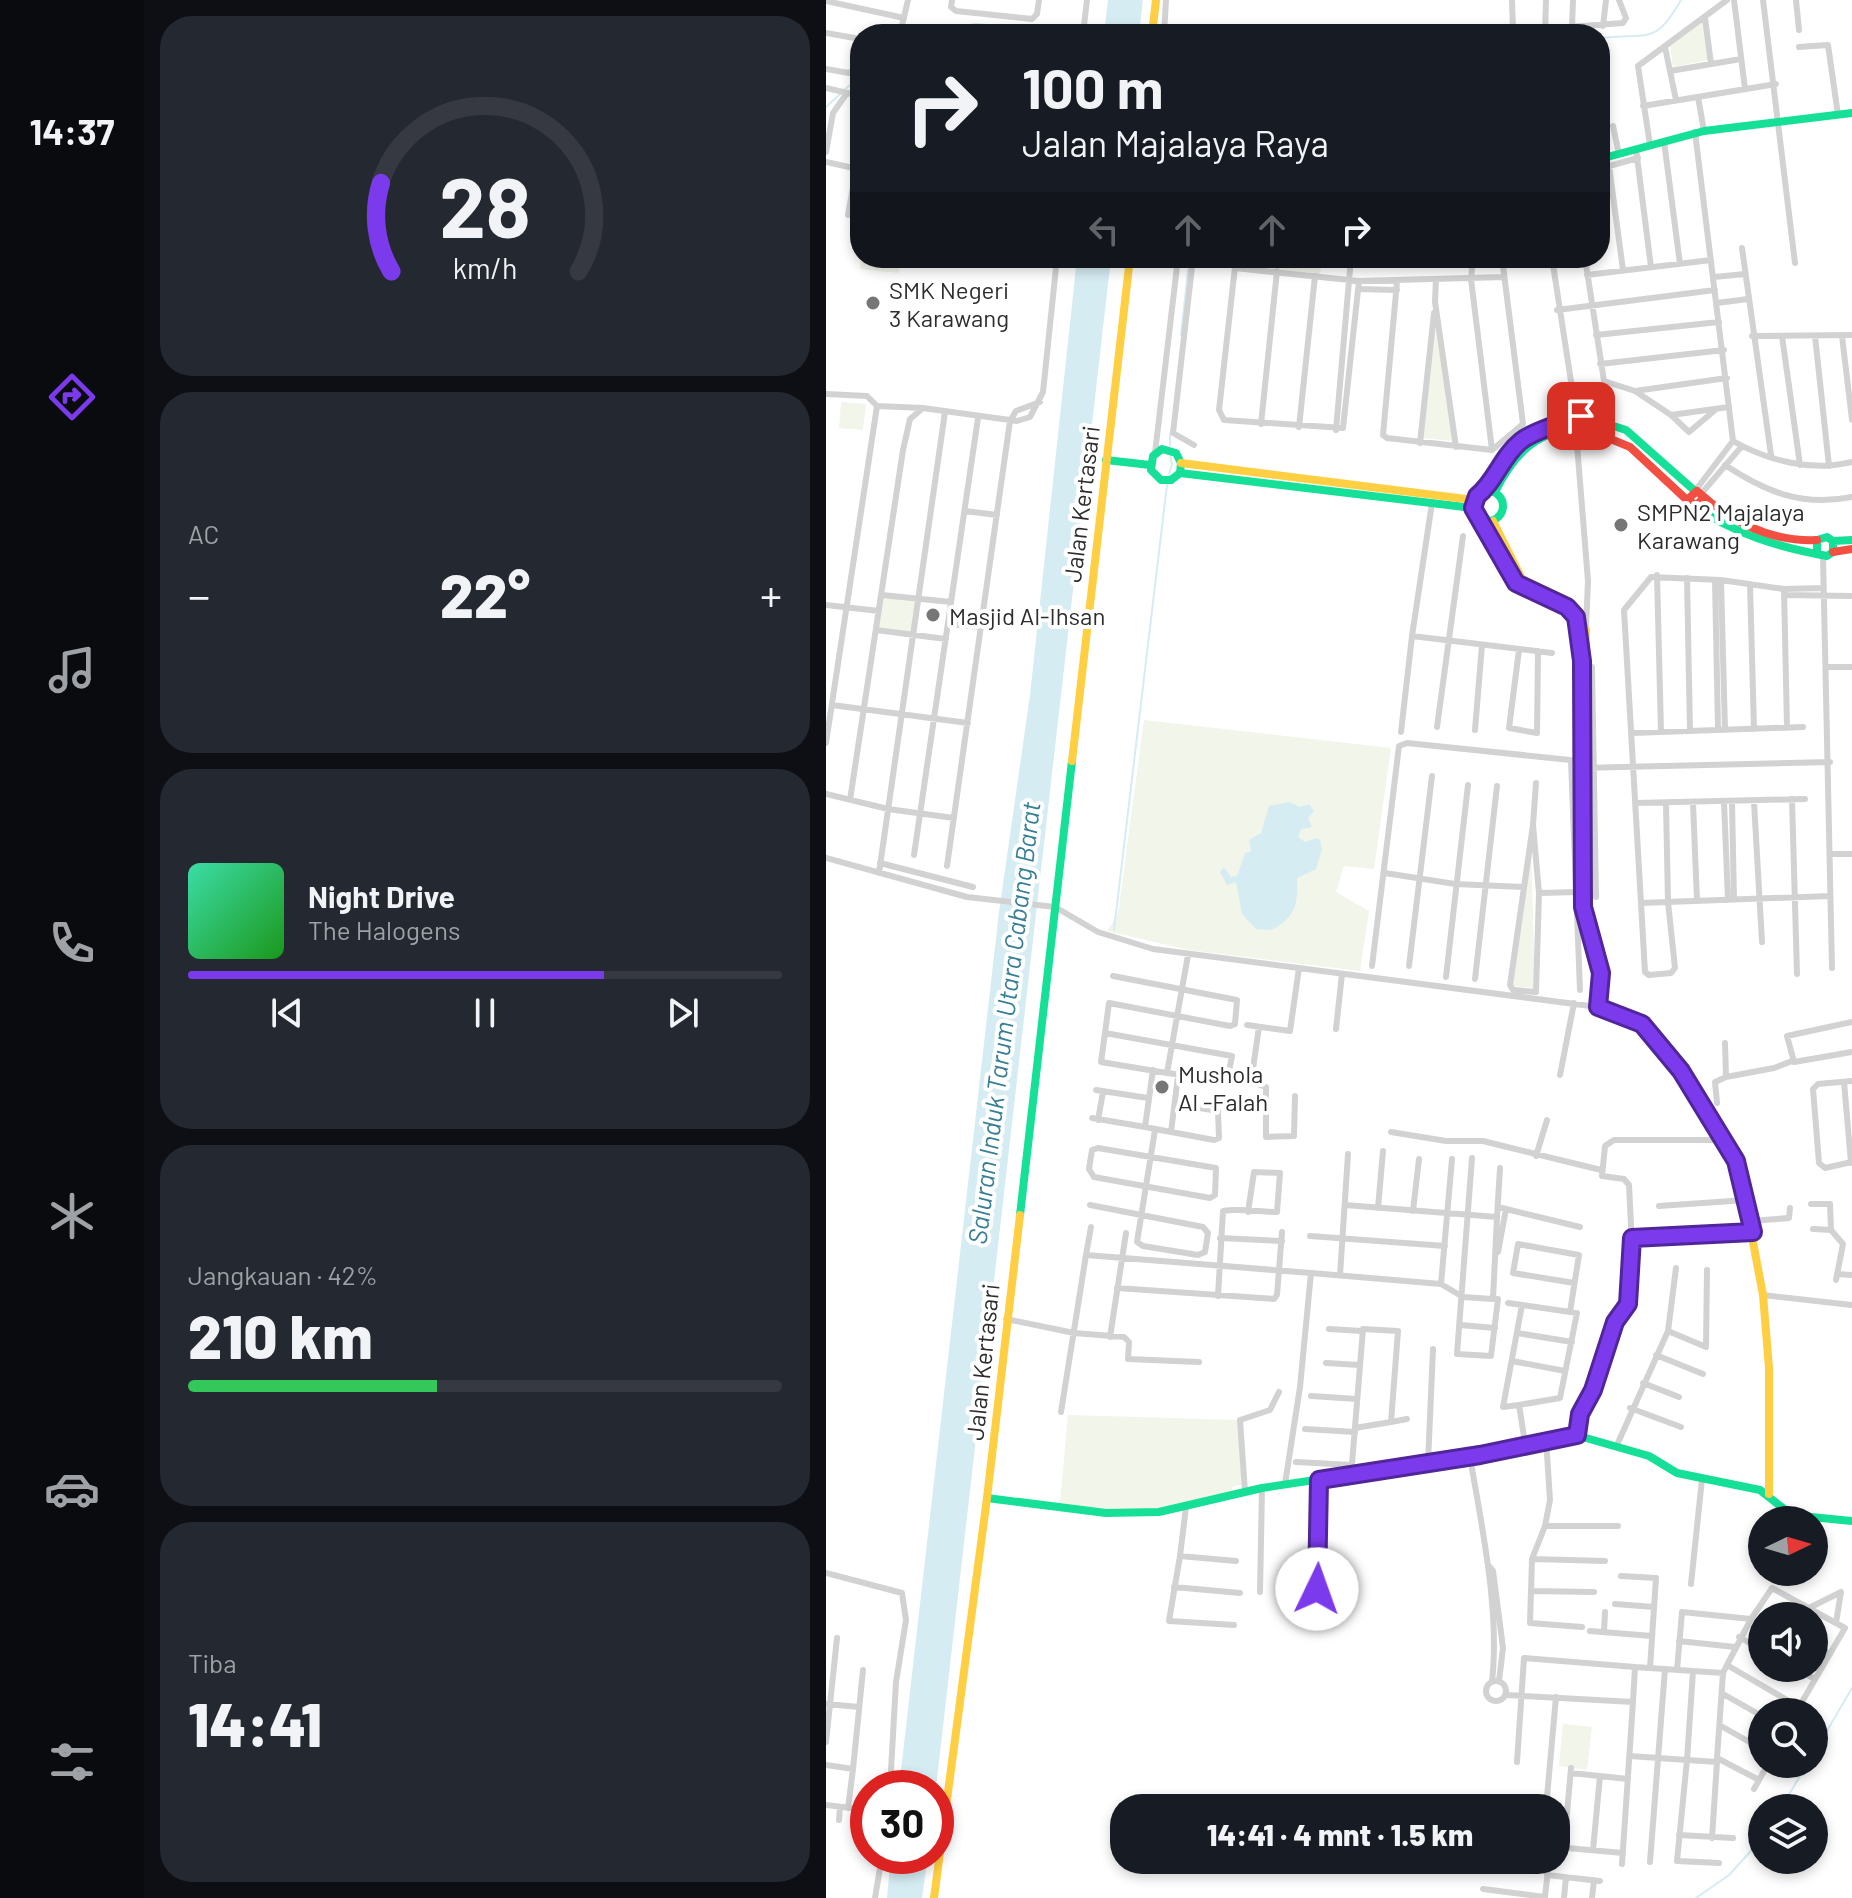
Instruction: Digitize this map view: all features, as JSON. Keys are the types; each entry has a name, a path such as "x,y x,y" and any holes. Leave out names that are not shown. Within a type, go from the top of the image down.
{"street":[{"path":"902,24 908,0"},
{"path":"952,0 951,7 956,11 1032,19 1037,14 1039,0"},
{"path":"1084,24 1087,0"},
{"path":"1153,24 1156,0"},
{"path":"1165,24 1166,0"},
{"path":"1512,0 1513,24"},
{"path":"1546,0 1546,24"},
{"path":"1572,24 1573,0"},
{"path":"1603,24 1606,0"},
{"path":"1610,25 1625,22 1619,0"},
{"path":"1650,145 1638,66 1727,0"},
{"path":"1734,0 1745,89"},
{"path":"1763,0 1776,84 1795,263"},
{"path":"1796,0 1799,30"},
{"path":"826,1 904,18"},
{"path":"1705,18 1711,64"},
{"path":"826,33 850,37"},
{"path":"1799,47 1828,45 1838,115"},
{"path":"1665,47 1676,100"},
{"path":"1670,71 1741,59"},
{"path":"826,69 850,72"},
{"path":"1643,106 1776,84"},
{"path":"826,88 850,94"},
{"path":"826,152 829,125 847,93"},
{"path":"1698,97 1711,260 1733,441 1699,495"},
{"path":"1610,166 1650,145 1700,132 1852,113"},
{"path":"1613,126 1619,154"},
{"path":"1664,141 1680,264"},
{"path":"1610,156 1637,154"},
{"path":"1637,154 1651,267"},
{"path":"826,162 850,167"},
{"path":"1610,173 1623,270"},
{"path":"848,215 850,206"},
{"path":"1742,248 1771,455"},
{"path":"1587,275 1711,260"},
{"path":"826,394 867,396 877,406 923,408 978,418 1010,421 1030,417 1040,402 1056,268"},
{"name":"Jalan Kertasari","path":"934,1898 987,1498 1129,268"},
{"path":"1177,268 1155,453 1150,465 1153,474 1161,480 1171,480 1180,468"},
{"path":"1192,268 1173,433 1194,445"},
{"path":"1353,268 1356,283 1336,430 1224,420 1219,410 1235,268 1315,276 1356,283 1397,290"},
{"path":"1472,268 1492,450"},
{"path":"1397,282 1383,435 1420,443 1492,450 1523,424 1503,268"},
{"path":"1553,268 1557,310 1576,417 1588,581 1577,763 1580,990"},
{"path":"1586,268 1604,381 1635,391 1691,432 1714,411"},
{"path":"1261,424 1277,271"},
{"path":"1714,277 1745,274"},
{"path":"1299,427 1315,276"},
{"path":"1356,283 1504,277"},
{"path":"1420,443 1436,279"},
{"path":"1346,360 1356,283"},
{"path":"1557,310 1715,290"},
{"path":"1717,303 1748,299"},
{"path":"1435,302 1456,447"},
{"path":"1596,335 1719,322"},
{"path":"1752,336 1852,335"},
{"path":"1782,336 1800,465"},
{"path":"1815,336 1829,466"},
{"path":"1842,336 1852,420"},
{"path":"1167,350 1182,351"},
{"path":"1600,364 1724,350"},
{"path":"1635,391 1727,378"},
{"path":"826,743 877,406"},
{"path":"1671,415 1729,407"},
{"path":"850,800 906,435 910,419 923,408"},
{"path":"1161,408 1176,409"},
{"path":"879,873 945,412"},
{"path":"1576,417 1577,430"},
{"path":"1474,504 1507,455 1522,440 1576,417 1626,430 1699,495 1746,527 1799,542 1827,537 1833,541 1852,540"},
{"path":"914,855 978,418"},
{"path":"947,866 1010,421"},
{"path":"1495,492 1507,468 1529,445 1561,429 1613,435 1630,444 1691,503 1737,534 1775,546 1825,554 1852,549"},
{"path":"1733,441 1800,465 1829,466 1852,462"},
{"path":"1699,495 1742,446"},
{"path":"1155,453 1171,450 1180,468"},
{"path":"1106,460 1150,465"},
{"path":"1725,465 1764,490 1781,495 1824,500 1852,497"},
{"path":"1180,468 1243,469 1474,504"},
{"path":"1180,468 1242,480 1474,504"},
{"path":"1242,480 1243,469"},
{"path":"1483,520 1493,521 1501,515 1504,504 1495,492 1484,491"},
{"path":"1691,503 1689,494 1699,495"},
{"path":"1401,732 1432,502"},
{"path":"1474,504 1488,538 1516,583 1567,607 1576,617 1582,661"},
{"path":"965,511 997,515"},
{"path":"1493,521 1522,579 1565,596 1577,606 1586,630"},
{"path":"1437,727 1463,536"},
{"path":"1817,540 1825,554"},
{"path":"1832,968 1830,762 1823,592 1825,554 1833,541"},
{"path":"1666,804 1668,902 1675,968 1671,973 1649,975 1645,972 1624,610 1646,582 1657,575 1750,584 1784,592 1852,596"},
{"path":"1657,575 1661,732"},
{"path":"1687,578 1690,731"},
{"path":"1718,580 1722,730"},
{"path":"1750,584 1754,729"},
{"path":"1784,592 1787,727"},
{"path":"882,595 951,602"},
{"path":"826,605 879,611"},
{"path":"948,624 981,627"},
{"path":"876,630 946,639"},
{"path":"1412,636 1552,653"},
{"path":"1475,730 1482,645"},
{"path":"1519,650 1509,728 1537,733 1538,651"},
{"path":"1592,667 1596,897"},
{"path":"1827,667 1852,667"},
{"path":"832,705 968,723"},
{"path":"1632,733 1803,727"},
{"path":"1372,966 1402,743 1577,763 1594,768 1830,762"},
{"path":"1577,763 1583,907 1601,973 1598,1007"},
{"path":"1409,966 1432,776"},
{"path":"1533,825 1539,893 1537,990 1513,990 1510,985 1536,783"},
{"path":"1446,977 1468,785"},
{"path":"1475,979 1497,786"},
{"path":"826,794 888,809 954,818"},
{"path":"1792,799 1797,974"},
{"path":"1635,803 1805,799"},
{"path":"1754,802 1762,942"},
{"path":"1693,803 1697,901"},
{"path":"1728,803 1731,900"},
{"path":"1831,854 1852,854"},
{"path":"826,858 968,898 1055,907 1098,932 1121,941 1188,955 1574,1003 1598,1007 1633,1019 1652,1034 1681,1071 1739,1168 1763,1295 1769,1368 1769,1494"},
{"path":"880,863 973,887"},
{"path":"1385,873 1455,884 1523,887"},
{"path":"1539,893 1577,892"},
{"path":"1641,903 1829,896"},
{"path":"1167,1073 1188,955"},
{"path":"1247,1025 1290,1031 1299,968"},
{"path":"1336,1029 1342,974"},
{"path":"1105,1033 1232,1056 1227,1081 1101,1062 1105,1033 1110,1003 1230,1026 1235,1024 1238,1002 1235,998 1113,976"},
{"path":"1560,1075 1574,1003"},
{"path":"1792,1061 1788,1033 1852,1022"},
{"path":"1259,1027 1251,1082 1266,1087 1266,1137 1294,1136 1295,1096"},
{"path":"1725,1043 1726,1077"},
{"path":"1717,1103 1715,1082 1726,1077 1765,1071 1792,1061 1852,1052"},
{"path":"1145,1127 1153,1070"},
{"path":"1171,1132 1178,1076"},
{"path":"1848,1081 1852,1162 1825,1168 1818,1160 1814,1087 1848,1081"},
{"path":"1148,1098 1099,1091 1095,1119 1214,1140 1219,1138 1220,1113 1175,1104"},
{"path":"1536,1156 1547,1120"},
{"path":"1090,1205 1142,1217 1203,1227 1208,1233 1205,1252 1198,1255 1139,1244 1142,1217 1152,1158 1155,1130"},
{"path":"1391,1132 1446,1141 1483,1141 1601,1170"},
{"path":"1577,1435 1580,1414 1593,1390 1615,1322 1628,1304 1632,1238 1628,1182 1602,1176 1605,1146 1611,1140 1724,1140"},
{"path":"1095,1148 1152,1158 1216,1168 1215,1195 1210,1198 1147,1188 1094,1177 1089,1169 1095,1148"},
{"path":"1378,1208 1383,1151"},
{"path":"1340,1275 1348,1154"},
{"path":"1086,1255 1441,1284 1463,1297 1498,1299 1491,1356 1457,1354 1463,1297 1472,1158"},
{"path":"1413,1211 1419,1159"},
{"path":"1441,1284 1452,1159"},
{"path":"1493,1299 1500,1168"},
{"path":"1218,1296 1223,1211 1248,1212 1278,1211 1280,1173 1254,1172 1248,1212"},
{"path":"1659,1206 1746,1200"},
{"path":"1811,1204 1830,1204 1831,1230 1843,1244 1852,1245"},
{"path":"1345,1205 1497,1217"},
{"path":"1498,1207 1580,1227"},
{"path":"1751,1221 1789,1218 1790,1208"},
{"path":"1494,1275 1506,1209"},
{"path":"1061,1412 1091,1227"},
{"path":"1813,1229 1831,1230"},
{"path":"1117,1288 1274,1299 1282,1232"},
{"path":"1632,1238 1753,1232"},
{"path":"1110,1337 1126,1233"},
{"path":"1310,1236 1445,1246"},
{"path":"1220,1238 1282,1241"},
{"path":"1570,1312 1579,1255 1518,1244 1513,1273 1574,1283"},
{"path":"1843,1244 1836,1277 1852,1275"},
{"path":"1617,1445 1630,1408 1668,1331 1676,1268"},
{"path":"1668,1331 1706,1347 1707,1270"},
{"path":"1285,1484 1300,1387 1311,1273"},
{"path":"1763,1295 1852,1305"},
{"path":"1508,1303 1522,1305 1577,1313 1560,1398 1503,1407 1522,1305"},
{"path":"1006,1319 1074,1333 1128,1338 1128,1359 1199,1362"},
{"path":"1460,1325 1495,1328"},
{"path":"1329,1329 1398,1331 1391,1422"},
{"path":"1351,1476 1362,1331"},
{"path":"1517,1333 1572,1342"},
{"path":"1428,1462 1433,1349"},
{"path":"1656,1355 1703,1374"},
{"path":"1512,1361 1565,1371"},
{"path":"1326,1363 1360,1365"},
{"path":"1643,1383 1679,1397"},
{"path":"1245,1492 1240,1420 1270,1410 1279,1392"},
{"path":"1311,1396 1357,1399"},
{"path":"1519,1405 1525,1443"},
{"path":"1630,1408 1681,1427"},
{"path":"1305,1429 1355,1430 1407,1419"},
{"path":"987,1498 1122,1514 1186,1507 1262,1488 1470,1457 1525,1443 1577,1435 1649,1456 1677,1473 1769,1494 1784,1509 1801,1516 1852,1521"},
{"path":"1546,1439 1550,1500 1545,1526 1532,1559 1530,1623 1582,1627"},
{"path":"1470,1457 1488,1565 1493,1571 1503,1648 1495,1682 1486,1689 1489,1699 1499,1702 1506,1695 1506,1688 1495,1682"},
{"path":"1296,1462 1352,1465"},
{"path":"1691,1584 1702,1479"},
{"path":"1288,1590 1311,1593 1317,1589 1319,1480"},
{"path":"1260,1592 1262,1488"},
{"path":"1186,1507 1169,1621 1234,1625"},
{"path":"1545,1526 1618,1526"},
{"path":"1180,1556 1236,1561"},
{"path":"1532,1559 1605,1561"},
{"path":"826,1573 902,1593 906,1620 896,1682 891,1770"},
{"path":"1621,1576 1656,1578 1650,1668"},
{"path":"1836,1623 1844,1582"},
{"path":"1174,1587 1240,1593"},
{"path":"1766,1602 1772,1588 1798,1602"},
{"path":"1531,1591 1594,1592"},
{"path":"1821,1602 1841,1592"},
{"path":"1615,1604 1654,1607"},
{"path":"1604,1632 1605,1612"},
{"path":"1677,1670 1682,1612 1748,1619"},
{"path":"1828,1619 1845,1628 1828,1657"},
{"path":"1712,1838 1723,1673 1748,1624"},
{"path":"1590,1631 1652,1636"},
{"path":"1739,1637 1748,1642"},
{"path":"826,1742 837,1638"},
{"path":"1679,1641 1735,1647"},
{"path":"1517,1762 1524,1658 1723,1673"},
{"path":"1727,1665 1780,1698"},
{"path":"1622,1864 1635,1667"},
{"path":"1650,1862 1665,1669"},
{"path":"839,1820 853,1769 863,1670"},
{"path":"1693,1671 1677,1861 1719,1863"},
{"path":"1723,1694 1748,1708"},
{"path":"1506,1695 1633,1702"},
{"path":"1547,1794 1556,1697"},
{"path":"828,1704 859,1707"},
{"path":"1721,1726 1748,1741"},
{"path":"1630,1756 1717,1760 1759,1780 1754,1789"},
{"path":"826,1765 853,1769"},
{"path":"1569,1794 1571,1770 1628,1779"},
{"path":"1593,1850 1600,1776"},
{"path":"826,1805 850,1808"},
{"path":"1679,1835 1733,1838"},
{"path":"1570,1848 1623,1853"},
{"path":"875,1898 879,1874"},
{"path":"1483,1889 1545,1897 1547,1874"},
{"path":"1561,1874 1597,1881 1592,1898"},
{"path":"1564,1898 1566,1877"}],"shaded area":[{"path":"1703,21 1709,60 1673,67 1670,45"},
{"path":"860,268 899,268 899,273"},
{"path":"1267,268 1321,268 1320,274"},
{"path":"1436,316 1453,441 1423,438"},
{"path":"841,402 866,404 863,430 839,428"},
{"path":"882,595 918,599 913,635 876,630"},
{"path":"1144,720 1391,748 1374,869 1344,866 1336,892 1369,911 1360,971 1189,950 1107,931 1118,914"},
{"path":"1531,846 1535,988 1512,986"},
{"path":"1068,1415 1240,1420 1241,1485 1232,1487 1233,1494 1168,1508 1126,1510 1060,1503"},
{"path":"1563,1724 1592,1727 1587,1770 1559,1766"}],"water":[{"path":"1108,0 1143,0 1140,24 1105,24"},
{"name":"Saluran Induk Tarum Utara Cabang Barat","path":"1076,268 1110,268 938,1770 901,1770 999,912 1030,695"},
{"path":"1289,802 1300,807 1309,804 1314,811 1308,818 1312,827 1301,829 1298,837 1305,842 1316,838 1320,840 1322,849 1316,869 1297,878 1296,902 1286,920 1271,930 1256,929 1242,914 1236,882 1227,885 1220,872 1224,867 1231,877 1237,876 1245,853 1251,851 1249,840 1261,833 1269,806"},
{"path":"889,1874 925,1874 922,1898 887,1898"}],"waterway":[{"path":"1610,38 1640,36 1656,31 1664,25 1681,0"},
{"path":"844,90 850,85"},
{"path":"826,107 840,94"},
{"path":"1181,335 1188,270"},
{"path":"1170,434 1170,445"},
{"path":"1169,475 1172,464 1170,455"},
{"path":"1114,930 1167,485"},
{"path":"1828,1729 1852,1688"},
{"path":"1789,1794 1799,1778"},
{"path":"1696,1898 1729,1875 1748,1854"}],"traffic: fast":[{"path":"1610,156 1704,131 1852,113"},
{"path":"1583,418 1581,431 1570,430 1569,419 1576,414 1626,430 1695,491"},
{"path":"1484,491 1519,446 1569,419"},
{"path":"1495,492 1524,450 1544,436 1570,430"},
{"path":"1180,473 1181,463 1176,453 1162,449 1153,456 1151,470 1161,480 1171,480 1180,473 1473,508"},
{"path":"1106,460 1150,465"},
{"path":"1488,491 1499,495 1503,506 1499,517 1488,521 1477,517 1473,506 1477,495 1488,491"},
{"path":"1693,505 1740,532 1791,548 1827,556 1833,552 1833,541 1827,537 1817,540 1817,553"},
{"path":"1483,520 1496,553 1510,576 1527,591 1565,609 1576,628 1580,644"},
{"path":"1833,541 1852,540"},
{"path":"1020,1215 1072,761"},
{"path":"987,1498 1106,1513 1159,1512 1262,1488 1480,1455 1572,1434 1649,1456 1677,1473 1760,1490 1784,1509 1801,1516 1852,1521"}],"traffic: slow":[{"path":"1153,24 1156,0"},
{"path":"1072,761 1129,268"},
{"path":"1181,463 1474,500"},
{"path":"1493,521 1522,579 1570,602 1586,630 1580,761 1585,914"},
{"path":"1739,1168 1763,1295 1769,1368 1769,1494"},
{"path":"934,1898 987,1498 1020,1215"}],"traffic: jam":[{"path":"1584,428 1630,447 1688,501"},
{"path":"1702,499 1696,506 1688,499 1697,491 1723,512 1752,528 1783,538 1817,540"},
{"path":"1833,552 1852,549"},
{"path":"1585,914 1601,973 1598,1007 1634,1020 1665,1048 1693,1087 1739,1168"}],"place":[{"name":"SMK Negeri 3 Karawang","path":"873,303"},
{"name":"SMPN2 Majalaya Karawang","path":"1621,525"},
{"name":"Masjid Al-Ihsan","path":"933,615"},
{"name":"Mushola Al -Falah","path":"1162,1087"}],"route":[{"path":"1317,1589 1319,1480 1480,1455 1525,1443 1577,1435 1580,1414 1593,1390 1615,1322 1628,1304 1632,1238 1753,1232 1736,1161 1681,1071 1642,1024 1598,1007 1601,973 1583,907 1580,768 1582,661 1576,617 1567,607 1516,583 1488,538 1483,520 1478,518 1473,508 1474,500 1522,440 1573,415 1581,416"}]}
